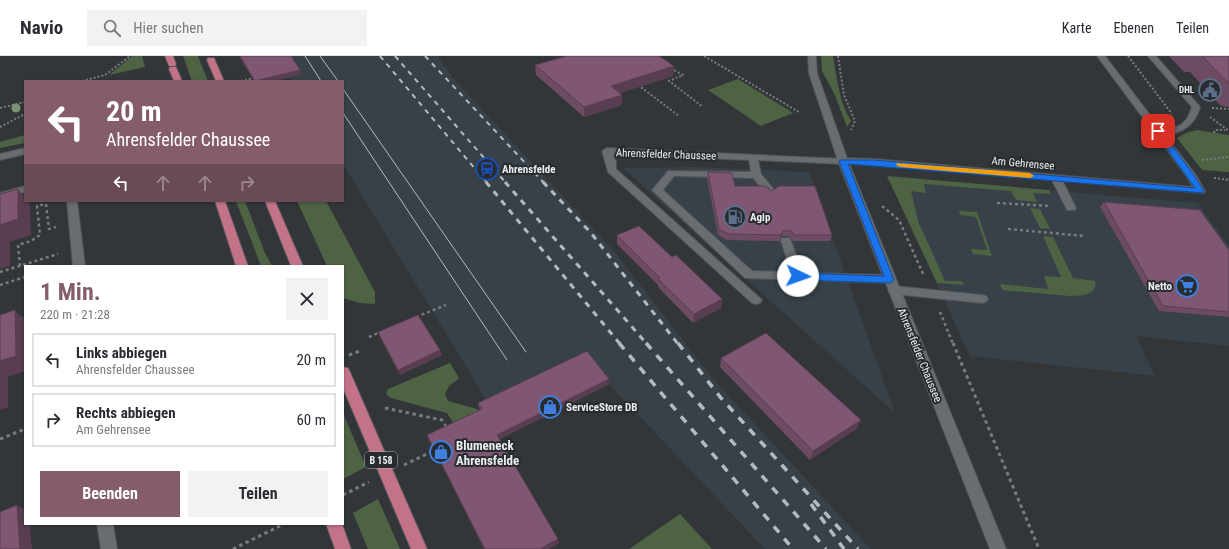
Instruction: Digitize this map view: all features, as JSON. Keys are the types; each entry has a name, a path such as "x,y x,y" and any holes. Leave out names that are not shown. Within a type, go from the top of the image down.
{"main road":[{"path":"170,56 178,80"},
{"path":"211,60 220,80"},
{"path":"220,202 242,265"},
{"path":"270,202 297,265"},
{"name":"B 158","path":"344,374 418,549"},
{"path":"334,525 343,549"}],"street":[{"name":"Ahrensfelder Chaussee","path":"812,56 813,73 843,161 998,549"},
{"path":"1101,56 1158,131 1171,132 1182,128 1195,115 1196,107 1152,56"},
{"name":"Am Gehrensee","path":"843,161 874,162 1200,191 1192,176 1158,131"},
{"path":"0,157 24,151"},
{"name":"Ahrensfelder Chaussee","path":"756,300 611,170 611,162 607,151 843,161"},
{"path":"753,157 756,175 771,192"},
{"path":"756,175 671,173 657,190 750,275 798,276 892,285 932,294 982,299"},
{"path":"1056,178 1071,208"},
{"path":"0,196 24,189"},
{"path":"72,202 79,265"},
{"path":"786,241 798,276"},
{"path":"106,525 110,549"}],"path":[{"path":"87,80 105,76 130,56"},
{"path":"704,56 796,112 799,112"},
{"path":"838,56 844,95 855,121"},
{"path":"1128,56 1182,128"},
{"path":"666,64 683,76 668,80 703,107"},
{"path":"245,80 256,77"},
{"path":"636,84 679,116"},
{"path":"0,108 24,102"},
{"path":"1196,107 1226,130"},
{"path":"0,127 24,115"},
{"path":"1214,133 1214,130 1229,131"},
{"path":"1196,161 1229,157"},
{"path":"997,203 1015,203 1071,208"},
{"path":"20,266 18,245 31,241 40,234 37,206 46,204 49,229 56,227"},
{"path":"899,220 932,294 1039,549"},
{"path":"1008,230 1085,236"},
{"path":"0,272 58,254"},
{"path":"0,285 24,277"},
{"path":"411,319 446,305"},
{"path":"19,319 24,317"},
{"path":"369,336 383,331"},
{"path":"386,408 442,420 450,434"},
{"path":"0,439 24,429"},
{"path":"412,461 431,452"},
{"path":"233,549 282,525"}],"shaded area":[{"path":"266,56 438,56 453,78 614,251 713,379 871,549 765,549 609,384 499,440 479,408 488,403 344,166 344,80 292,80"},
{"path":"694,167 809,172 895,413 623,168"},
{"path":"894,177 1198,203 1229,246 1229,346 1136,336 1155,376 970,356 889,180"}],"green space":[{"path":"132,56 142,56 145,67 109,75"},
{"path":"183,56 198,56 208,80 192,80"},
{"path":"821,56 833,56 841,98 851,121 847,127 835,95 822,71"},
{"path":"738,79 793,113 761,126 708,90"},
{"path":"1197,130 1229,135 1229,172 1202,170 1177,138 1186,133"},
{"path":"24,135 24,143 0,148 0,142"},
{"path":"887,176 1049,190 1051,194 1033,193 1037,202 1016,200 1011,191 924,184 926,193 911,191 918,221 945,281 962,281 964,285 937,283"},
{"path":"236,202 245,202 265,253 271,265 261,265"},
{"path":"297,202 327,202 375,292 375,304 360,303 344,298 344,265 327,265"},
{"path":"1030,208 1040,209 1050,229 1040,228"},
{"path":"959,211 977,212 992,256 973,254 971,249 987,250 976,217 960,215"},
{"path":"1043,236 1053,237 1073,278 1095,281 1094,289 1091,292 1079,296 1070,296 1002,290 1000,284 1048,289 1044,276 1061,277"},
{"path":"450,363 459,378 449,386 445,394 448,401 477,409 481,415 456,427 447,413 391,398 386,394 388,389"},
{"path":"344,415 366,467 344,478"},
{"path":"378,499 400,549 368,549 353,513"},
{"path":"680,514 712,549 629,549"}],"building":[{"path":"240,56 291,56 300,70 259,80 254,80"},
{"path":"567,56 659,56 674,66 611,86 622,95 584,107 535,65"},
{"path":"1202,56 1229,56 1229,84"},
{"path":"708,172 732,173 735,186 765,186 772,191 779,186 815,186 832,235 794,235 792,231 783,231 781,235 728,234 719,229"},
{"path":"18,189 18,219 0,225 0,194"},
{"name":"Netto","path":"1104,202 1200,210 1229,250 1229,312 1163,306"},
{"path":"639,226 672,257 676,255 722,299 694,314 658,279 660,278 617,235"},
{"path":"15,310 16,356 0,361 0,315"},
{"path":"418,315 440,350 398,370 378,332"},
{"path":"766,333 861,420 813,451 721,358"},
{"path":"587,351 609,379 497,435 558,539 540,549 485,549 427,435 482,409 478,403"},
{"path":"17,505 20,549 0,549 0,512"}],"tram line":[{"path":"305,56 320,80"},
{"path":"320,56 337,80"},
{"path":"344,90 526,352"},
{"path":"344,115 507,360"}],"railway":[{"path":"380,56 487,183"},
{"path":"395,56 506,183"},
{"path":"425,56 544,183"},
{"path":"486,182 620,344"},
{"path":"505,182 647,344"},
{"path":"543,182 591,233 678,344"},
{"path":"619,343 793,549"},
{"path":"646,343 826,549"},
{"path":"678,343 721,398 858,549"},
{"path":"811,504 844,549"}],"slow traffic":[{"path":"900,165 1030,176"}],"place":[{"name":"DHL","path":"1210,90"},
{"name":"Ahrensfelde","path":"487,169"},
{"name":"Agip","path":"735,217"},
{"name":"Netto","path":"1187,286"},
{"name":"ServiceStore DB","path":"550,407"},
{"name":"Blumeneck Ahrensfelde","path":"441,452"}],"route":[{"path":"798,276 890,280 843,161 874,162 1200,191 1192,176 1158,131"}]}
